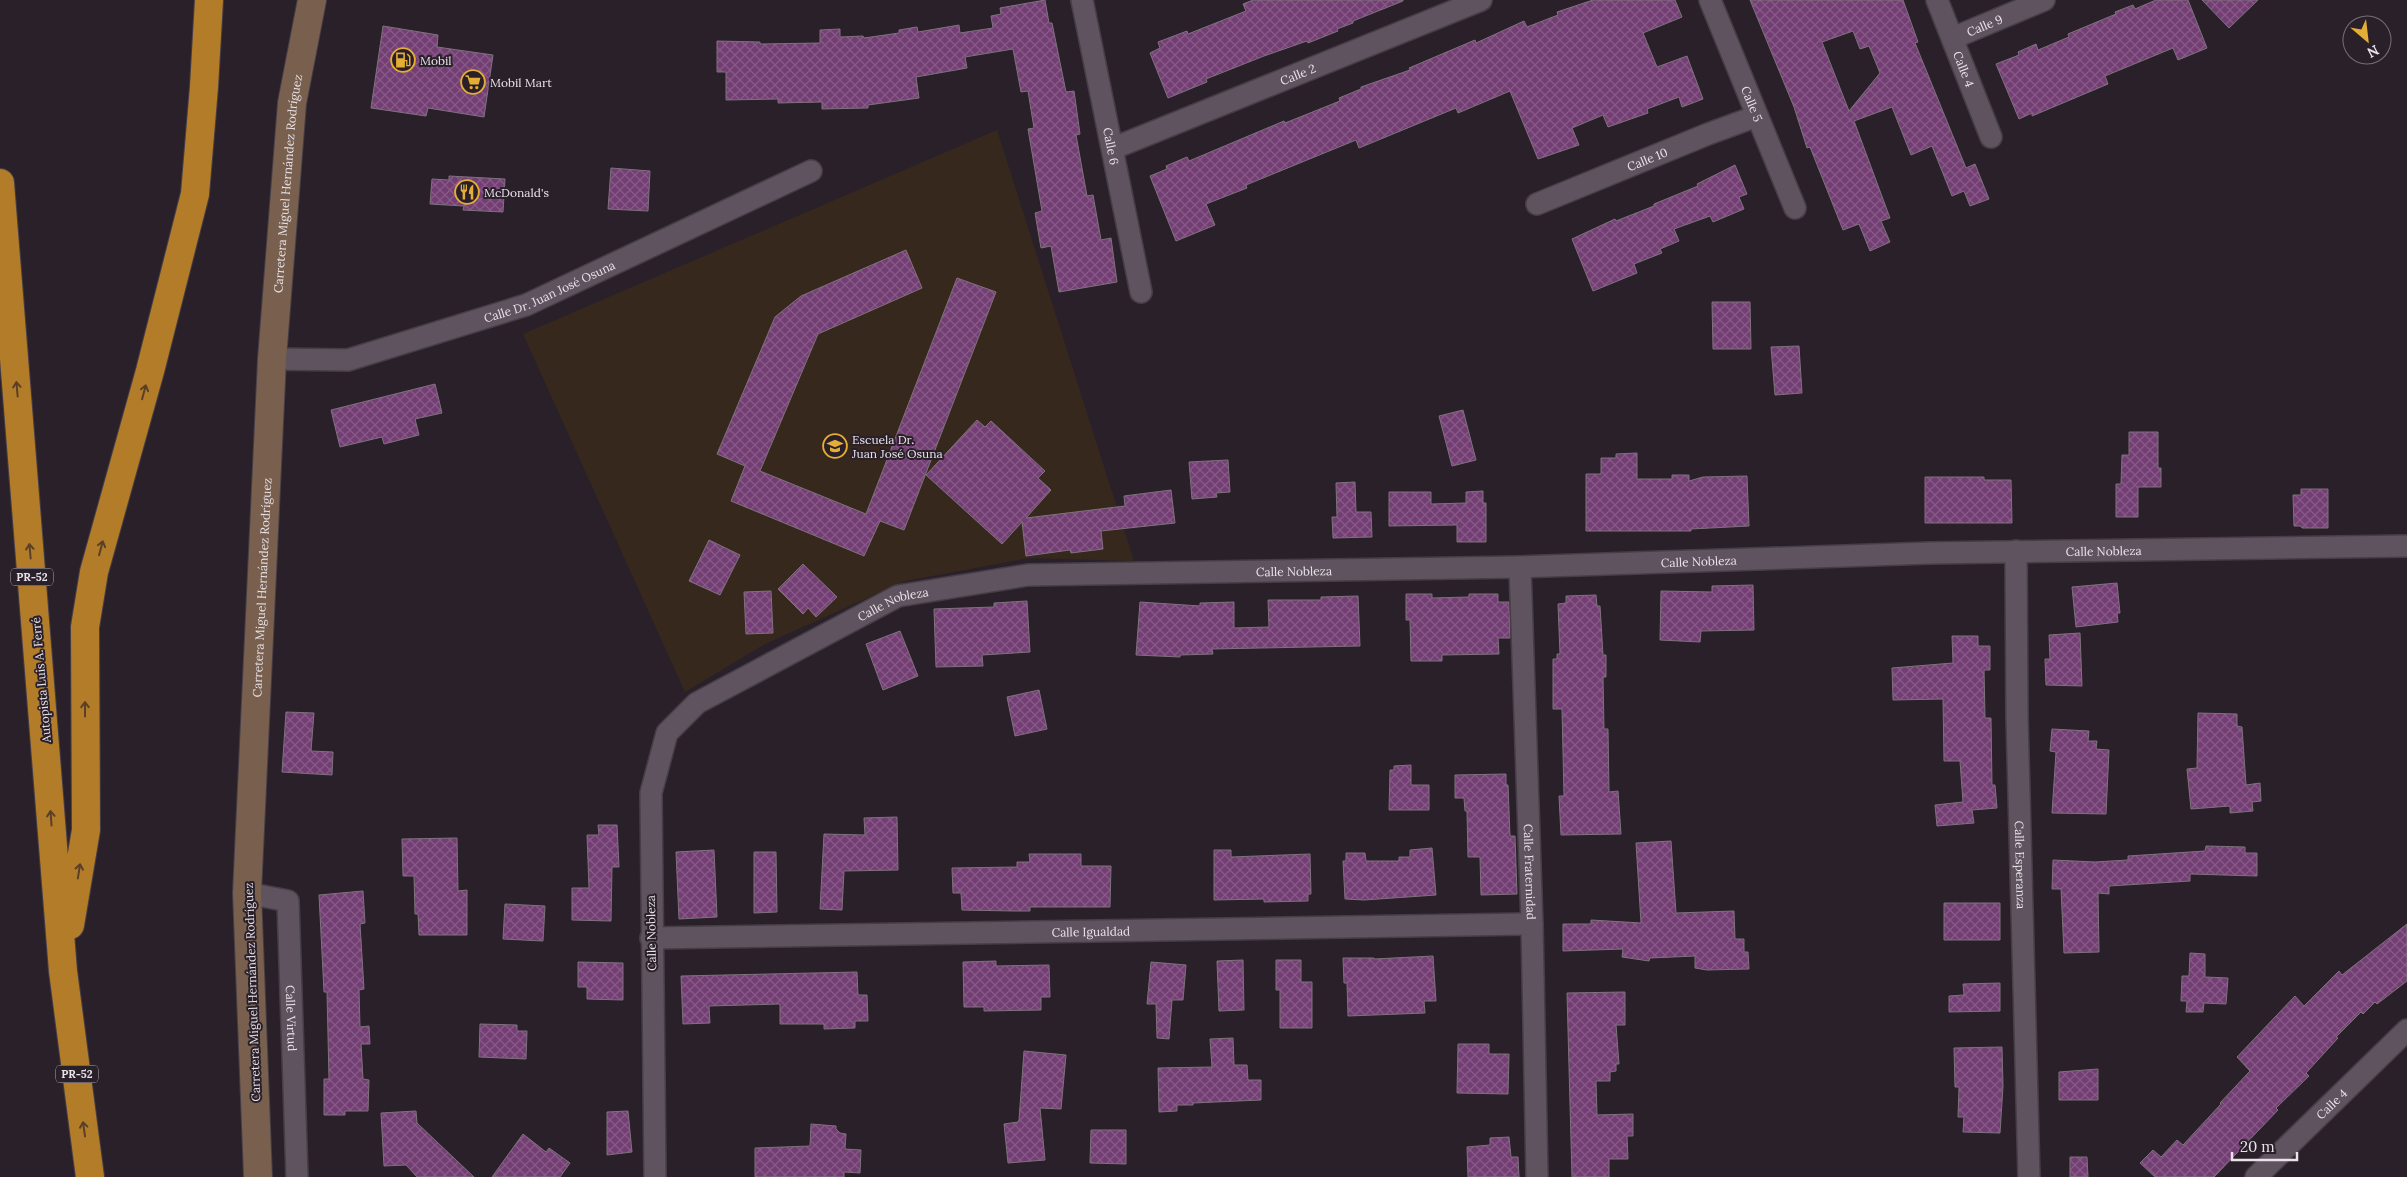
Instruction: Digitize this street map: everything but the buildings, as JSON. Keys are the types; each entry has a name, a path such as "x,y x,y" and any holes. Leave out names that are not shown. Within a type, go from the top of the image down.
{"highway":[{"path":"63,971 86,830 85,627 94,572 150,371 195,194 209,0"},
{"name":"Autopista Luis A. Ferré","path":"0,183 63,971 90,1177"}],"street":[{"name":"Carretera Miguel Hernández Rodríguez","path":"258,1177 248,893 272,359 292,103 312,0"},
{"name":"Calle 6","path":"1082,0 1114,148 1141,292"},
{"name":"Calle 2","path":"1114,148 1481,0"},
{"name":"Calle 5","path":"1710,0 1795,208"},
{"name":"Calle 4","path":"1937,0 1991,137"},
{"name":"Calle 9","path":"1953,38 2044,0"},
{"name":"Calle 10","path":"1537,204 1757,116"},
{"name":"Calle Dr. Juan José Osuna","path":"272,359 348,360 526,305 812,171"},
{"name":"Calle Nobleza","path":"655,1177 651,938 651,793 667,733 697,703 898,596 1028,575 1520,567 2016,551 2407,546"},
{"name":"Calle Esperanza","path":"2016,551 2017,717 2029,1177"},
{"name":"Calle Fraternidad","path":"1520,567 1532,924 1537,1177"},
{"name":"Calle Virtud","path":"248,893 288,901 297,1177"},
{"name":"Calle Igualdad","path":"651,938 1532,924"},
{"name":"Calle 4","path":"2256,1177 2407,1030"}],"shaded area":[{"name":"Escuela Dr. Juan José Osuna","path":"997,130 1134,561 1029,558 905,581 765,644 685,692 523,334"}],"place":[{"name":"Mobil","path":"403,60"},
{"name":"Mobil Mart","path":"473,82"},
{"name":"McDonald's","path":"467,192"},
{"name":"Escuela Dr. Juan José Osuna","path":"835,446"}]}
